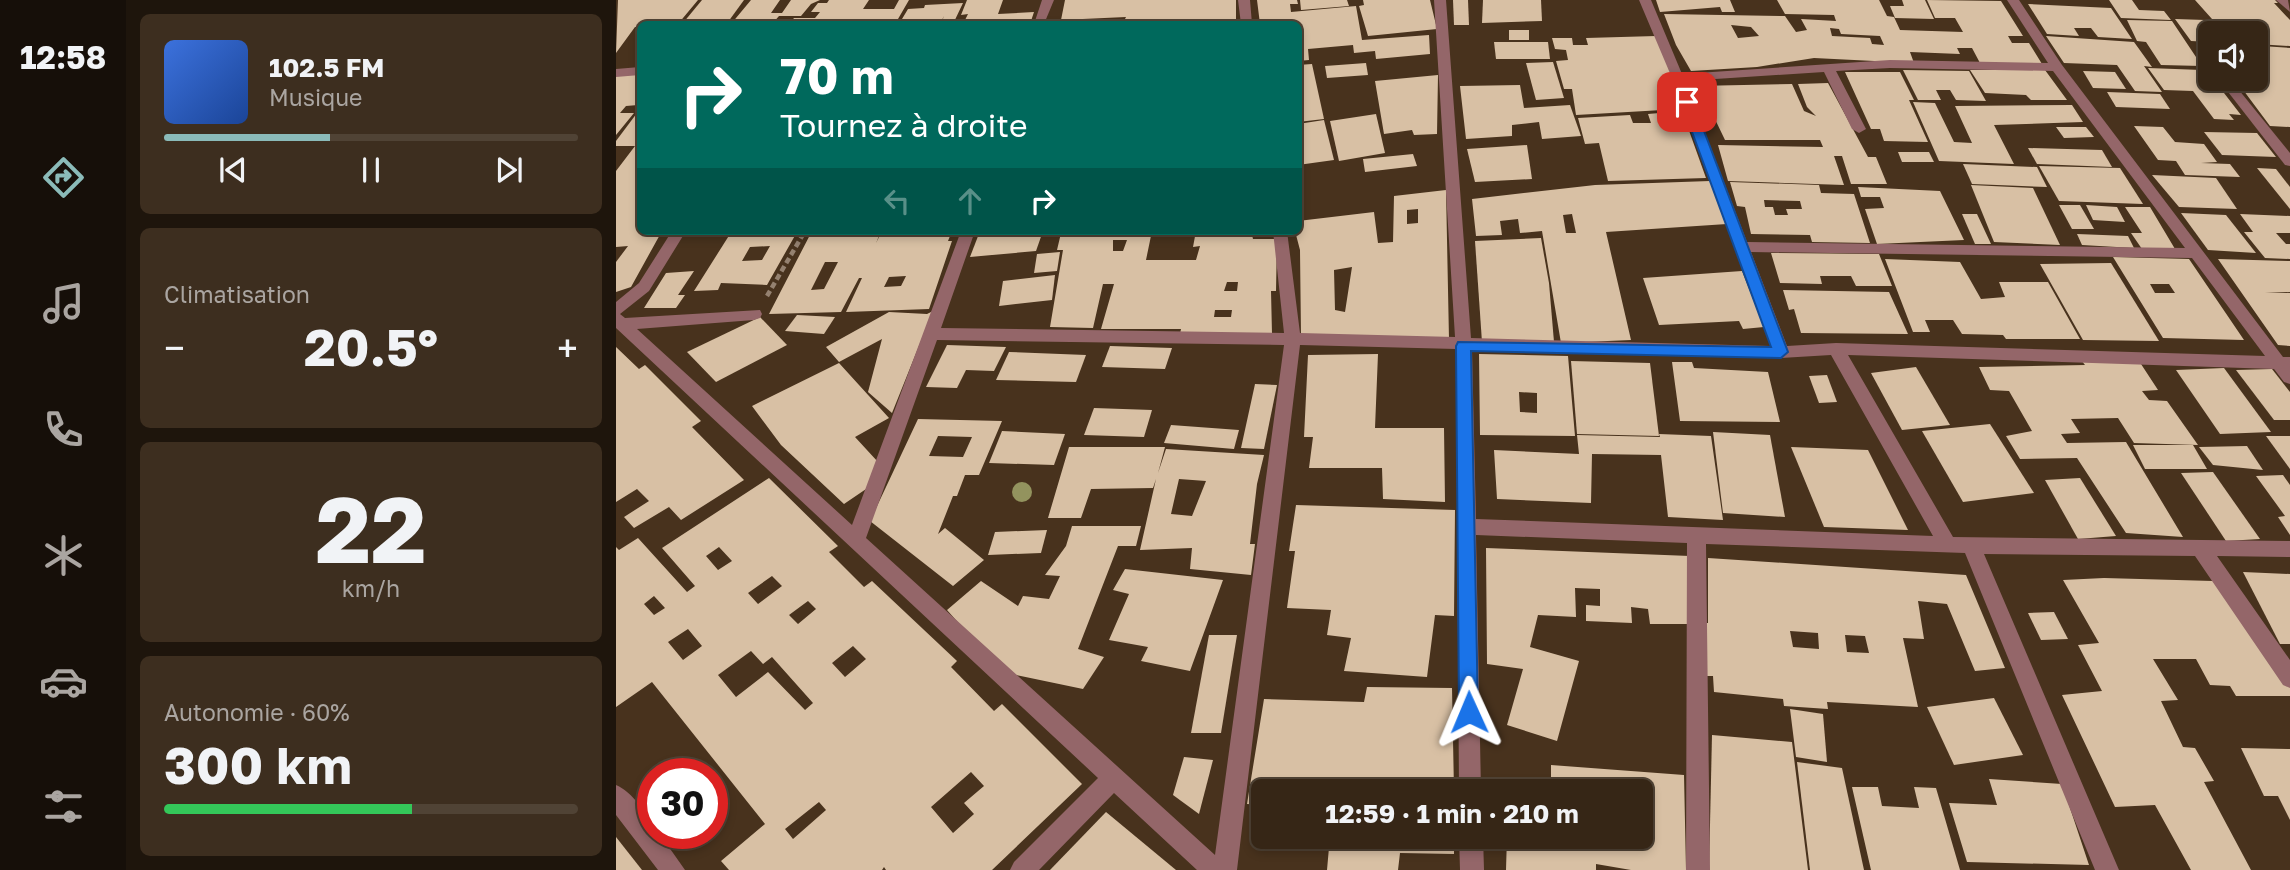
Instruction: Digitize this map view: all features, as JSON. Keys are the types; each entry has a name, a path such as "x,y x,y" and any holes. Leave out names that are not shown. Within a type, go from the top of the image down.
{"street":[{"path":"1040,21 1048,0"},
{"path":"1244,0 1247,21"},
{"path":"1440,0 1464,346 1470,779"},
{"path":"1646,0 1781,352"},
{"path":"2013,0 2057,67 2194,253 2284,363 2290,378"},
{"path":"2282,0 2290,9"},
{"path":"1678,78 1903,64 2057,67"},
{"path":"1829,70 1859,129"},
{"path":"616,73 637,71"},
{"path":"2234,91 2290,162"},
{"path":"618,318 644,287 676,235"},
{"path":"856,540 967,235"},
{"path":"1225,870 1293,339 1280,235"},
{"path":"1741,247 2194,253"},
{"path":"618,318 754,314"},
{"path":"618,318 1214,870"},
{"path":"930,334 1293,339 1464,346 1781,352 1836,349 2284,363"},
{"path":"1836,349 1948,545"},
{"path":"1465,527 1948,545 2290,549"},
{"path":"1696,535 1698,870"},
{"path":"1971,545 2107,870"},
{"path":"2200,548 2290,678"},
{"path":"1022,870 1114,778"},
{"path":"616,796 673,870"},
{"path":"1471,849 1472,870"}],"path":[{"path":"754,314 803,235"}],"building":[{"path":"618,0 698,0 680,21 637,21 637,27 616,53"},
{"path":"702,0 744,0 729,21 685,21"},
{"path":"751,0 780,0 771,13 782,13 791,0 820,0 811,4 801,16 779,16 775,21 734,21"},
{"path":"829,0 869,0 863,9 894,9 899,0 909,0 898,19 792,21 794,18 815,18 820,12 811,12 818,3 827,3"},
{"path":"967,0 1003,0 998,14 1034,12 1031,21 964,21 968,14 961,15"},
{"path":"1065,0 1236,0 1236,21 1066,21 1126,17 1061,20"},
{"path":"1257,0 1297,0 1298,4 1290,4 1291,12 1356,6 1362,40 1429,35 1430,54 1376,59 1375,51 1354,53 1353,45 1308,49 1309,60 1302,61 1302,21 1260,21"},
{"path":"1300,0 1347,0 1349,6 1301,10"},
{"path":"1363,0 1430,0 1437,29 1368,36 1359,6 1364,5"},
{"path":"1453,0 1468,0 1469,25 1454,25"},
{"path":"1483,0 1541,0 1542,21 1482,23"},
{"path":"1656,0 1730,0 1735,12 1722,12 1720,7 1660,12"},
{"path":"1777,0 1879,0 1887,16 1894,17 1900,30 1963,32 1955,18 1935,18 1927,0 2001,1 2023,36 2008,36 2012,43 2029,43 2042,64 1980,63 1972,48 1957,48 1960,54 1910,52 1914,63 1814,58 1757,67 1691,71 1676,45 1664,14 1785,16 1796,32 1807,30 1801,19 1836,21 1834,15 1785,14","holes":["1731,25 1751,27 1759,36 1738,38","1830,28 1839,29 1841,34 1880,36 1884,45 1872,44 1870,38 1832,36"]},
{"path":"1902,0 1925,0 1934,19 1895,18 1890,6 1904,6"},
{"path":"2109,0 2132,0 2139,10 2164,11 2171,20 2121,18"},
{"path":"2195,0 2275,0 2278,3 2274,3 2290,20 2290,46 2268,45 2268,21 2212,19"},
{"path":"963,3 954,21 942,21 944,16 942,21 901,21 908,9 924,8 925,5"},
{"path":"2028,4 2111,8 2132,39 2098,37 2091,28 2074,28 2079,36 2047,34"},
{"path":"2175,19 2236,21 2198,21 2198,41 2191,41"},
{"path":"858,20 897,20 896,21"},
{"path":"2127,20 2172,21 2198,60 2198,66 2161,65 2146,42 2137,41"},
{"path":"1509,30 1529,30 1529,40 1509,40"},
{"path":"1656,36 1675,84 1672,84 1680,109 1576,115 1572,89 1564,89 1556,61 1568,60 1566,50 1555,49 1552,38 1572,38 1573,45 1588,45 1586,38"},
{"path":"2046,36 2134,42 2152,67 2144,66 2162,92 2135,91 2117,65 2064,63"},
{"path":"1494,42 1548,42 1550,59 1496,59"},
{"path":"2268,46 2290,48 2290,127 2270,126 2244,91 2268,91"},
{"path":"1553,62 1564,98 1536,100 1526,63"},
{"path":"1366,63 1368,75 1327,78 1325,66"},
{"path":"1312,64 1324,119 1302,122 1302,65"},
{"path":"2148,68 2198,70 2198,91 2224,93 2241,115 2229,114 2234,120 2214,119 2193,91 2164,90"},
{"path":"1903,70 1969,71 1986,101 1956,100 1950,90 1936,90 1941,100 1918,100"},
{"path":"1970,70 2045,70 2067,100 2031,100 2026,95 1985,93"},
{"path":"2083,71 2115,72 2126,89 2093,88"},
{"path":"1845,72 1900,72 1914,100 1909,100 1928,142 1884,141 1880,129 1871,129"},
{"path":"637,73 637,105 626,106 620,113 634,113 616,135 616,75"},
{"path":"1438,75 1437,134 1414,135 1412,130 1384,134 1375,81"},
{"path":"1828,83 1868,157 1876,157 1887,184 1851,184 1842,156 1834,156 1844,185 1728,181 1718,145 1823,147 1820,140 1725,140 1712,113 1704,113 1695,86 1792,84 1804,111 1816,116 1807,107 1798,84"},
{"path":"1520,85 1524,108 1570,105 1581,136 1542,139 1539,122 1512,125 1512,136 1466,139 1460,86"},
{"path":"2107,92 2160,94 2170,109 2116,107"},
{"path":"1913,102 1935,103 1954,142 1972,143 1955,106 2072,105 2083,122 1994,125 2014,164 1939,161"},
{"path":"1682,111 1706,178 1608,181 1599,143 1585,144 1578,118 1630,115 1633,123 1651,123 1648,114"},
{"path":"637,113 637,235 660,235 631,287 616,292 616,262 628,246 616,247 616,171 635,146 616,146 616,141"},
{"path":"1376,114 1385,153 1339,161 1330,121"},
{"path":"1324,120 1334,160 1302,164 1302,123"},
{"path":"2134,126 2163,127 2175,142 2204,144 2217,162 2201,163 2230,164 2240,177 2185,175 2176,161 2158,160"},
{"path":"2056,127 2086,127 2094,137 2064,138"},
{"path":"2204,132 2257,133 2276,157 2222,155"},
{"path":"1527,145 1532,179 1475,182 1467,149"},
{"path":"2028,148 2102,150 2112,167 2037,164"},
{"path":"1898,152 1929,152 1934,162 1902,162"},
{"path":"1413,154 1417,166 1365,172 1363,159"},
{"path":"1963,164 2037,167 2047,187 1972,184"},
{"path":"2039,166 2120,168 2143,204 2059,201"},
{"path":"2257,168 2276,169 2290,187 2290,209"},
{"path":"2152,175 2216,178 2237,209 2179,207"},
{"path":"1710,181 1727,224 1606,232 1631,340 1561,343 1542,231 1520,233 1518,219 1500,221 1502,235 1476,236 1472,199 1595,185","holes":["1572,214 1576,233 1566,233 1563,215"]},
{"path":"1730,182 1819,185 1821,193 1854,194 1870,243 1812,242 1810,235 1751,234 1745,207 1737,206","holes":["1764,200 1800,201 1802,209 1786,209 1788,215 1775,215 1773,207 1765,207"]},
{"path":"1971,185 2033,188 2060,245 1994,242"},
{"path":"1858,187 1940,191 1964,240 1877,244 1865,209 1884,208 1880,197 1861,197"},
{"path":"1446,190 1449,339 1301,336 1300,250 1296,235 1302,235 1302,221 1374,212 1378,243 1393,242 1394,196","holes":["1418,209 1418,223 1407,224 1407,210","1352,267 1345,312 1335,310 1334,270"]},
{"path":"2059,205 2080,205 2094,229 2072,229"},
{"path":"2086,205 2117,207 2125,222 2093,220"},
{"path":"2125,207 2150,207 2175,249 2142,249 2131,233 2142,233"},
{"path":"2181,213 2226,215 2256,253 2208,250"},
{"path":"1962,214 1977,214 1991,244 1975,244"},
{"path":"2240,214 2290,216 2290,233 2276,233 2286,244 2290,244 2290,259 2265,258 2244,232 2253,232"},
{"path":"2077,234 2128,236 2134,248 2082,245"},
{"path":"729,235 795,235 767,285 721,283 718,290 694,291","holes":["770,246 762,260 742,261 750,247"]},
{"path":"810,235 879,235 876,243 880,235 950,235 948,241 952,241 929,309 846,312 862,278 859,278 841,312 769,314","holes":["825,262 838,262 824,289 811,290","906,276 901,286 884,287 889,277"]},
{"path":"978,235 1042,235 1036,251 970,257"},
{"path":"1061,235 1151,235 1146,260 1196,260 1200,246 1193,247 1195,235 1252,235 1253,239 1277,239 1276,291 1271,291 1272,334 1180,334 1181,329 1101,329 1114,284 1103,284 1093,328 1050,327 1063,250 1057,250","holes":["1113,240 1127,240 1123,251 1113,251","1227,282 1238,282 1237,291 1224,291","1215,310 1232,310 1231,317 1214,317"]},
{"path":"1541,238 1549,283 1554,342 1482,342 1475,241"},
{"path":"1060,252 1057,271 1034,273 1037,254"},
{"path":"1771,253 1879,254 1892,286 1856,286 1851,276 1820,276 1822,284 1780,283"},
{"path":"2113,257 2189,259 2244,340 2163,338","holes":["2150,284 2169,284 2175,293 2155,293"]},
{"path":"1885,259 1960,262 1981,299 2005,297 1999,282 2048,282 2080,339 2006,339 2003,335 1962,334 1953,320 1925,320 1930,332 1913,332"},
{"path":"2218,259 2290,261 2290,292 2265,292 2290,293 2290,346 2278,345"},
{"path":"2111,263 2159,341 2083,340 2040,264"},
{"path":"694,271 678,295 685,295 676,308 644,308 666,273"},
{"path":"1742,271 1764,327 1743,329 1739,321 1659,325 1643,278"},
{"path":"1055,275 1052,300 999,306 1003,281"},
{"path":"1783,290 1889,292 1908,334 1801,333 1794,309 1789,310"},
{"path":"933,311 892,413 868,392 882,339 839,362 826,347 889,312 927,314"},
{"path":"797,315 835,317 824,334 785,331"},
{"path":"760,317 787,345 716,382 687,352"},
{"path":"947,345 1006,347 994,371 966,370 957,388 926,387"},
{"path":"1110,346 1172,348 1165,369 1102,367"},
{"path":"616,347 639,369 645,365 701,421 692,427 744,480 681,520 669,507 634,528 624,517 649,501 637,489 616,502"},
{"path":"1009,352 1086,355 1076,382 996,380"},
{"path":"1378,354 1375,428 1444,428 1445,502 1383,499 1382,468 1309,468 1313,437 1304,437 1308,355"},
{"path":"1479,354 1568,356 1575,436 1480,435","holes":["1519,392 1537,393 1537,413 1520,412"]},
{"path":"2081,360 2141,364 2158,390 2142,391 2149,400 2167,401 2198,445 2134,443 2118,418 2071,419 2080,433 2061,434 2067,443 2126,442 2183,537 2126,533 2077,458 2020,459 2006,436 2032,431 2009,391 1990,390 1979,367 2085,365"},
{"path":"1571,361 1650,363 1659,436 1577,434"},
{"path":"1672,362 1692,362 1694,368 1768,372 1780,422 1680,421"},
{"path":"839,363 889,418 855,437 878,462 869,487 844,504 781,445 752,406"},
{"path":"1916,367 1950,425 1902,430 1871,373"},
{"path":"2224,368 2271,432 2220,434 2176,370"},
{"path":"2272,369 2290,392 2290,420 2274,420 2236,370"},
{"path":"1827,375 1837,402 1819,403 1809,376"},
{"path":"1255,384 1277,385 1264,449 1241,448"},
{"path":"1094,408 1152,410 1144,437 1084,435"},
{"path":"918,419 1002,421 979,475 965,475 957,496 953,496 938,534 945,528 984,560 953,586 870,521","holes":["938,436 972,437 963,457 929,456"]},
{"path":"1990,424 2034,493 1963,502 1922,431"},
{"path":"1171,425 1239,430 1234,449 1164,443"},
{"path":"1002,431 1065,434 1054,465 989,463"},
{"path":"1713,432 1770,435 1785,517 1723,513"},
{"path":"1659,434 1711,436 1723,520 1668,517 1661,455 1592,454 1591,503 1497,499 1494,450 1579,454 1577,435 1660,437"},
{"path":"2266,436 2290,436 2290,469"},
{"path":"2133,445 2193,445 2207,469 2145,469"},
{"path":"2247,446 2263,470 2213,465 2199,447"},
{"path":"1069,447 1165,447 1158,473 1166,449 1264,455 1257,484 1250,544 1255,544 1251,575 1190,569 1192,548 1140,550 1156,479 1153,488 1091,489 1081,518 1048,518","holes":["1179,479 1206,481 1192,516 1171,514"]},
{"path":"1791,447 1868,450 1908,530 1824,527"},
{"path":"2213,472 2260,539 2226,541 2181,473"},
{"path":"2283,475 2290,485 2290,535 2278,517 2285,516 2256,476"},
{"path":"769,478 838,546 829,552 864,587 872,581 957,661 951,667 994,711 1002,704 1082,784 992,870 886,870 884,867 882,870 729,870 721,861 765,824 728,778 728,758 712,758 652,682 616,707 616,547 619,550 638,538 687,592 695,586 662,548","holes":["719,547 732,561 718,570 706,556","772,576 782,586 758,604 748,593","654,596 665,608 654,615 644,604","808,601 816,609 798,624 789,615","688,629 702,646 683,660 668,642","853,646 866,659 845,677 832,663","751,651 763,664 772,657 813,703 805,710 768,672 736,697 718,675","971,772 984,786 964,803 974,814 953,833 931,807","819,802 826,810 793,839 785,829"]},
{"path":"2080,478 2116,536 2078,539 2045,480"},
{"path":"1296,505 1455,510 1454,616 1435,615 1427,677 1344,671 1351,638 1327,635 1331,610 1287,608 1295,551 1289,551"},
{"path":"1072,526 1141,526 1136,546 1118,546 1078,649 1104,657 1083,689 1002,672 947,610 981,581 1018,606 1023,596 1049,599 1060,576 1045,575 1066,546"},
{"path":"1047,530 1041,553 988,555 995,532"},
{"path":"1486,548 1690,556 1691,624 1650,624 1648,609 1631,607 1632,623 1586,621 1586,605 1600,606 1600,589 1575,588 1576,617 1538,615 1530,647 1579,661 1557,741 1507,725 1523,669 1487,664"},
{"path":"1708,558 1966,575 2005,668 1975,671 1947,604 1918,601 1924,639 1903,638 1918,707 1827,702 1828,709 1784,706 1783,699 1714,692 1713,676 1706,676 1702,623 1708,623","holes":["1790,631 1818,633 1819,649 1793,647","1845,635 1865,636 1869,653 1847,652"]},
{"path":"1125,569 1223,580 1190,671 1141,661 1148,647 1109,640 1129,594 1113,590"},
{"path":"2243,572 2290,574 2290,644 2280,644"},
{"path":"2104,578 2213,581 2290,687 2290,696 2236,696 2230,686 2210,685 2196,659 2153,659 2178,700 2161,701 2183,747 2195,748 2214,781 2204,782 2251,870 2191,870 2155,805 2115,807 2062,695 2102,691 2078,645 2099,643 2063,580"},
{"path":"2054,612 2068,639 2041,640 2028,613"},
{"path":"1209,635 1237,635 1221,733 1191,733"},
{"path":"1367,687 1452,688 1454,779 1251,779 1264,699 1364,702"},
{"path":"1994,698 2023,755 1954,765 1927,707"},
{"path":"1790,709 1823,714 1827,762 1796,757"},
{"path":"1712,735 1792,742 1808,870 1709,870"},
{"path":"2241,748 2290,749 2290,820 2278,796 2264,796"},
{"path":"1184,757 1213,760 1199,814 1173,795"},
{"path":"1797,762 1842,768 1864,870 1810,870"},
{"path":"1551,765 1684,775 1686,870 1631,870 1596,864 1596,870 1506,870 1507,849 1653,849 1653,779 1551,779"},
{"path":"1251,779 1251,804 1247,804"},
{"path":"1989,779 2062,784 2089,865 1967,862 1949,803 1997,805"},
{"path":"1852,787 1878,787 1882,806 1919,808 1914,787 1936,788 1960,870 1871,870"},
{"path":"1106,812 1176,870 1050,870"},
{"path":"616,837 642,870 616,870"},
{"path":"1329,849 1454,849 1454,854 1400,853 1398,870 1327,870"}],"route":[{"path":"1469,712 1464,346 1781,352 1687,102"}]}
